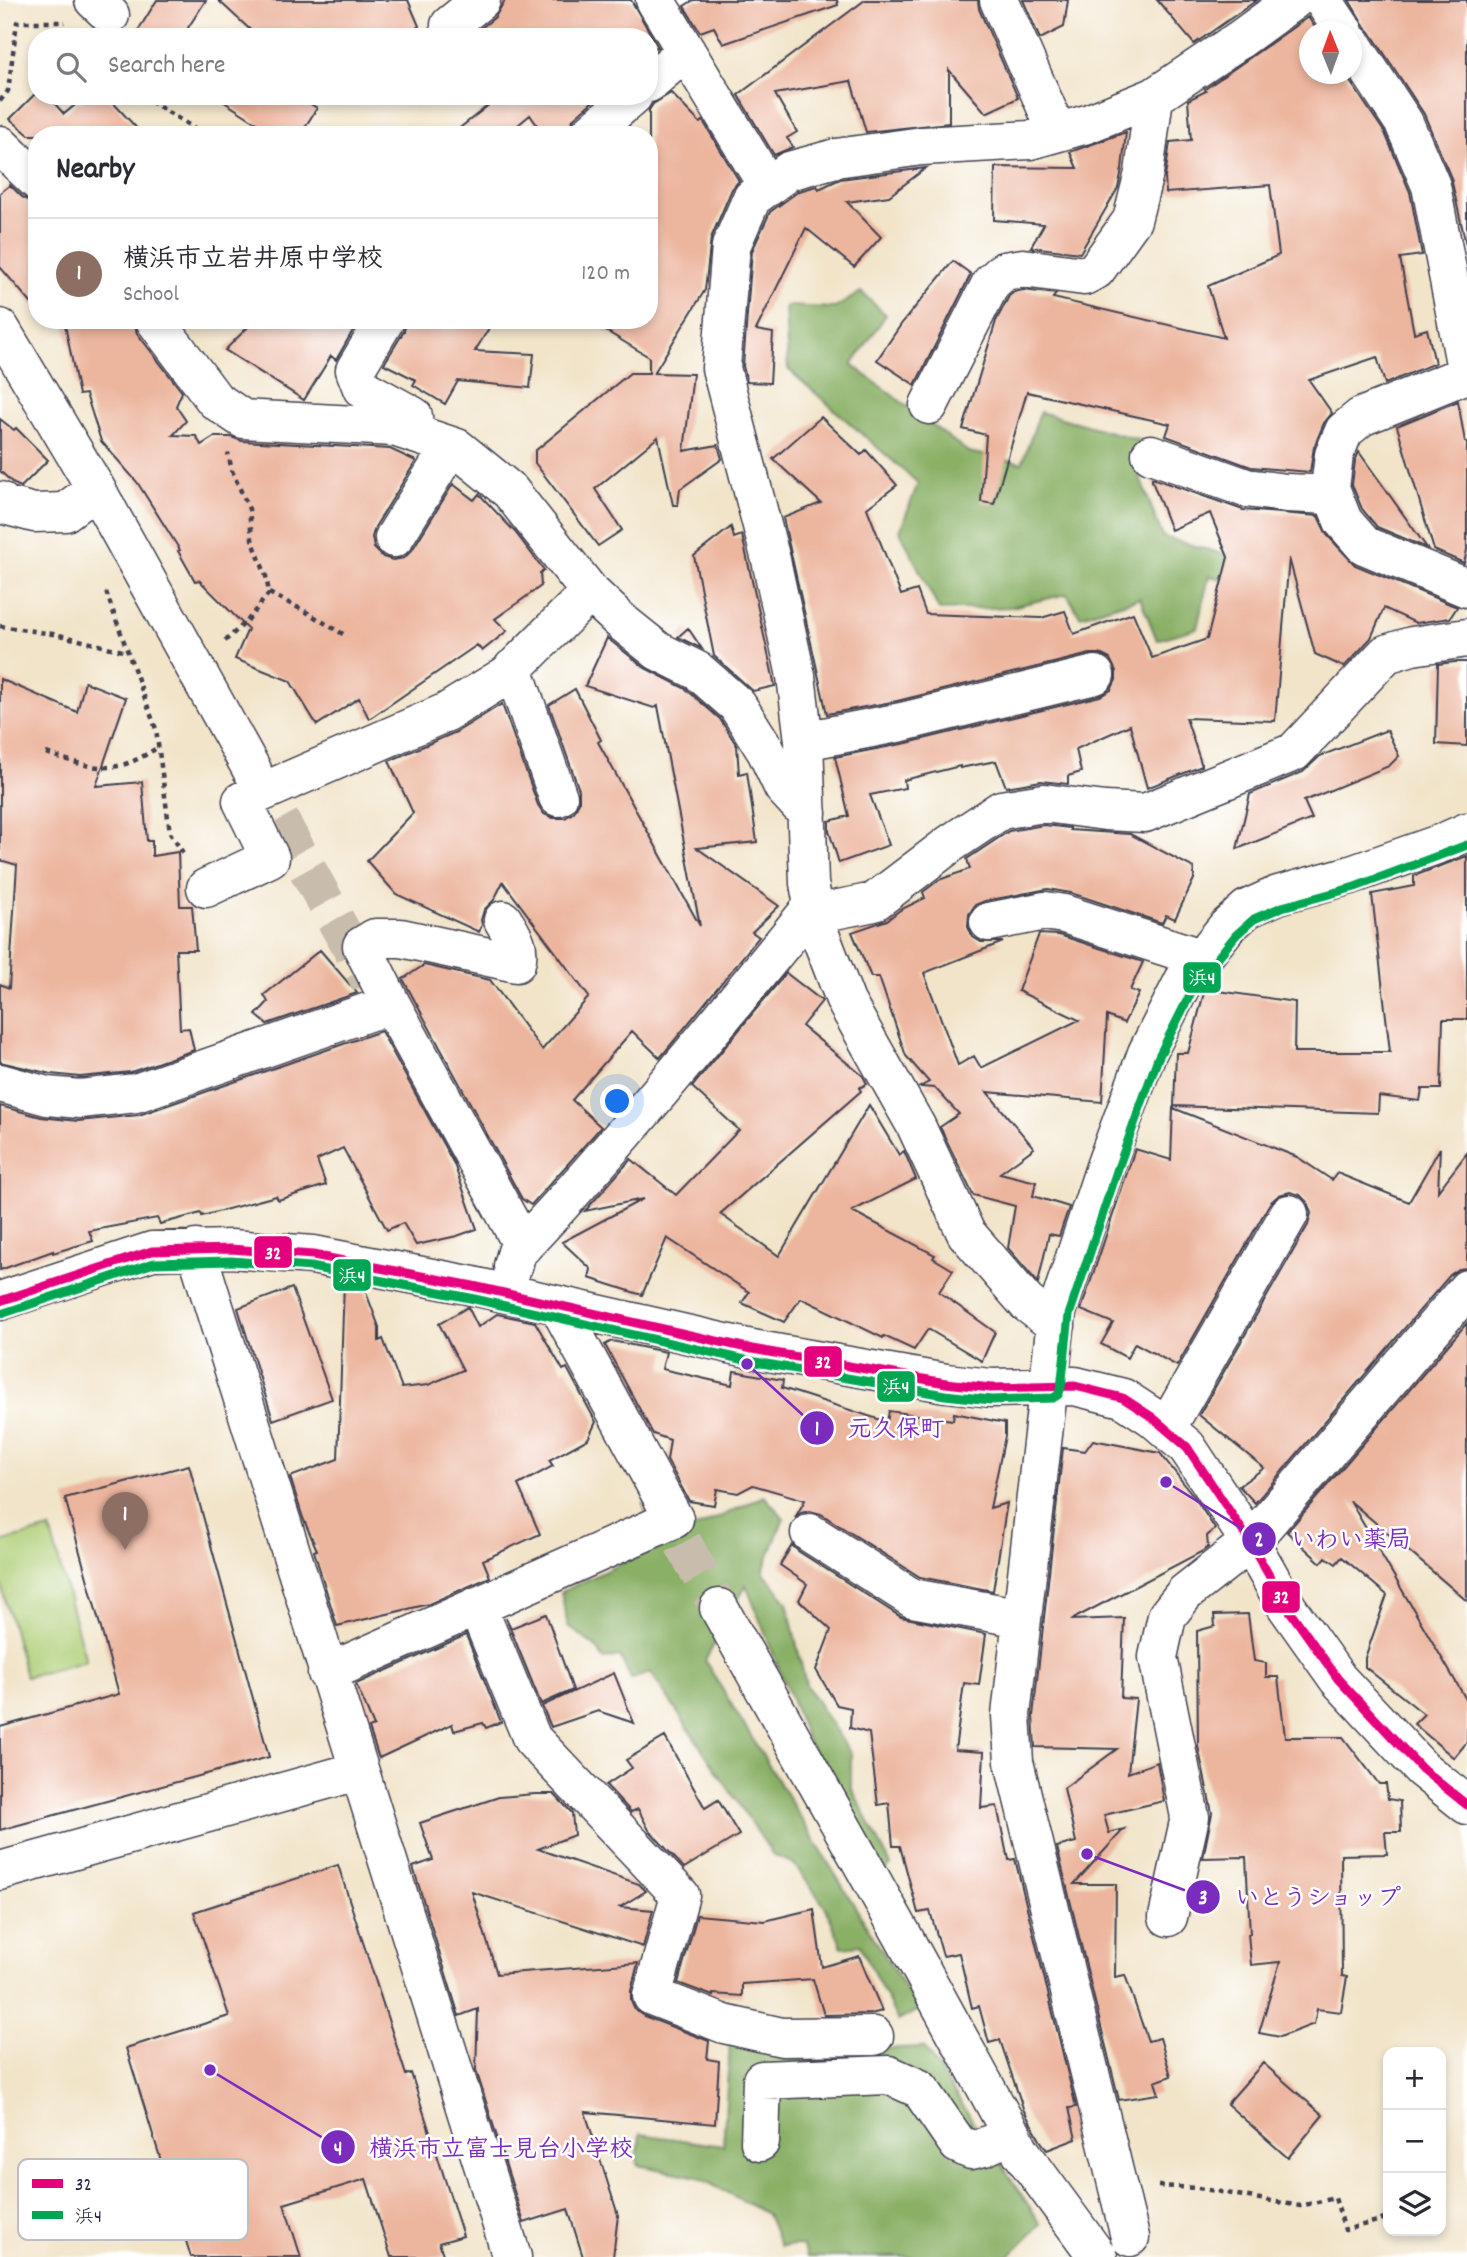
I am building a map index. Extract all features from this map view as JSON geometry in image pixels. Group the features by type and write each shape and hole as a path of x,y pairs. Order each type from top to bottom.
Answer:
{"street":[{"path":"451,28 450,24 481,0"},
{"path":"655,0 768,187"},
{"path":"999,0 1057,132"},
{"path":"1056,1325 1027,1303 966,1233 916,1126 846,1002 817,927 808,883 804,741 796,676 771,560 721,368 731,246 752,198 789,171 835,158 922,146 1031,140 1087,124 1154,97 1294,0"},
{"path":"1323,0 1336,21"},
{"path":"658,75 686,51"},
{"path":"1362,59 1404,123 1431,186 1467,374 1361,417 1344,431 1334,455 1330,488 1343,522 1364,545 1467,588"},
{"path":"929,405 991,283 1004,271 1023,268 1084,276 1096,270 1132,220 1144,173 1154,97"},
{"path":"598,126 623,105"},
{"path":"0,145 28,172"},
{"path":"0,328 96,489 252,770"},
{"path":"162,329 215,400 243,419 394,427 457,447 510,491 590,592 658,650 698,671 737,705 766,751 783,787 807,813"},
{"path":"380,329 355,370 362,388 413,416 414,433"},
{"path":"394,538 451,446"},
{"path":"1151,454 1246,488 1332,495"},
{"path":"0,501 4,505 34,513 65,512 96,489"},
{"path":"206,888 270,858 242,801 447,712 507,675 590,592"},
{"path":"506,1294 517,1252 591,1172 814,910 874,902 950,844 1002,810 1044,803 1145,813 1294,751 1386,654 1412,646 1467,638"},
{"path":"513,668 558,797"},
{"path":"804,741 902,722 1095,675"},
{"path":"1131,2240 1014,1762 1011,1715 1057,1312 1105,1164 1147,1053 1184,980 1227,927 1247,909 1278,895 1351,875 1467,832"},
{"path":"989,922 1045,911 1064,914 1201,958"},
{"path":"503,920 515,940 519,954 516,963 401,938 375,938 362,946 523,1246"},
{"path":"0,1083 47,1096 80,1099 136,1093 391,1004"},
{"path":"1166,1429 1289,1214"},
{"path":"196,1249 512,2257"},
{"path":"0,1301 152,1251 231,1249 313,1255 558,1305 752,1349 946,1383 991,1388 1075,1386 1123,1398 1152,1417 1187,1447 1250,1542 1287,1607 1338,1679 1422,1769 1467,1805"},
{"path":"1168,1917 1190,1817 1158,1657 1167,1616 1185,1593 1250,1542 1467,1289"},
{"path":"327,1672 674,1518 558,1305"},
{"path":"810,1532 912,1598 1022,1618"},
{"path":"477,1606 532,1739 680,1895 652,1996 724,2024 782,2037 874,2036"},
{"path":"719,1608 941,2027 1012,2134 1021,2152 1098,2257"},
{"path":"0,1871 358,1771"},
{"path":"760,2142 762,2080 817,2076 888,2074 920,2089 958,2144 971,2150 1012,2134"}],"path":[{"path":"0,101 8,91 16,22 79,22 102,7"},
{"path":"157,105 190,126"},
{"path":"219,648 247,621 269,593 266,576 252,539 249,509 232,471 221,404"},
{"path":"103,582 156,729 170,833 206,888"},
{"path":"269,593 342,634"},
{"path":"0,626 59,635 128,652"},
{"path":"46,753 86,766 109,768 137,762 158,747"},
{"path":"1118,2184 1198,2188 1300,2206 1335,2198 1345,2230 1383,2219"}],"green space":[{"path":"861,292 886,315 852,365 968,452 1022,463 1040,412 1143,441 1138,473 1163,537 1287,572 1279,591 1209,576 1197,628 1157,640 1140,598 1080,616 1067,594 1011,607 939,610 900,531 918,483 788,369 785,306 835,308"},
{"path":"764,1496 784,1518 763,1571 787,1602 806,1685 851,1754 851,1787 891,1865 882,1874 808,1742 746,1585 705,1661 918,2010 898,2021 860,1945 842,1947 826,1908 794,1864 773,1855 651,1673 631,1679 620,1656 603,1659 597,1648 568,1626 561,1592"},
{"path":"50,1529 86,1661 26,1677 0,1581 0,1542"},
{"path":"730,2041 789,2052 924,2047 1041,2224 1008,2257 807,2257 802,2245 780,2246 767,2214 698,2177 637,2165 640,2134 723,2146"}],"building":[{"path":"157,0 206,0 188,28 140,28"},
{"path":"218,0 408,0 419,26 416,28 248,28"},
{"path":"505,0 631,0 647,28 481,28 495,17"},
{"path":"694,0 837,0 838,5 723,44 714,27 700,32 684,6"},
{"path":"865,0 978,0 979,9 1018,98 986,113 949,70 949,123 866,132 851,81 775,94 797,132 787,138 793,147 774,155 738,95"},
{"path":"1023,0 1068,0 1064,27 1040,39"},
{"path":"1157,0 1257,0 1194,44"},
{"path":"1349,0 1467,0 1467,249 1451,178 1424,114"},
{"path":"1299,23 1299,84 1352,84 1385,133 1410,192 1422,255 1400,258 1414,333 1427,329 1435,363 1385,384 1377,357 1309,380 1332,413 1324,423 1314,447 1310,472 1251,467 1166,436 1170,424 1027,392 994,504 981,502 986,435 963,429 996,321 1009,296 1023,290 1056,294 1053,298 1224,338 1208,286 1279,255 1270,185 1166,193 1165,177 1170,142 1191,140 1188,100 1206,91 1205,89"},
{"path":"671,93 700,123 703,121 739,181 732,189 711,238 705,290 654,373 693,374 684,451 718,445 722,459 680,489 678,505 673,505 658,437 595,489 622,530 598,546 535,463 535,451 630,373 649,373 649,357 603,329 658,329 658,126 649,126 649,110 652,105 658,105 658,101"},
{"path":"28,101 28,105 56,105 64,114 75,105 115,105 135,126 28,126 28,134 10,119"},
{"path":"229,105 312,105 317,108 306,126 262,126"},
{"path":"489,105 589,105 569,126 538,126 530,115 517,126 462,126"},
{"path":"1126,132 1118,188 1080,253 1031,247 1044,224 994,220 995,167 1077,168 1070,152"},
{"path":"926,168 889,196 847,202 881,237 854,267 806,228 756,330 773,333 770,383 747,382 743,366 752,251 770,212 799,191 817,186 819,189 840,179"},
{"path":"10,185 28,200 28,300 0,267 0,193"},
{"path":"953,261 971,274 915,385 877,360 902,323"},
{"path":"66,329 136,329 182,392 176,406 186,421 173,435 196,436 201,445 214,437 231,437 242,441 390,449 416,461 375,527 372,537 374,548 383,557 393,560 404,558 412,550 453,484 474,500 479,494 515,532 544,570 540,573 541,586 495,619 507,631 482,651 477,645 369,719 359,698 317,725 290,681 235,659 248,629 199,580 195,581 178,551 180,550 137,482 101,441 86,394 79,395"},
{"path":"246,329 354,329 336,360 331,356 304,400 225,350"},
{"path":"488,329 475,351 534,354 530,388 458,381 445,404 413,385 416,380 384,364 404,331"},
{"path":"1458,401 1467,443 1467,550 1464,563 1434,550 1397,426"},
{"path":"821,417 861,455 866,450 897,485 867,508 901,595 917,590 926,614 1041,618 1065,611 1074,634 1133,613 1152,658 1207,639 1228,557 1210,513 1171,530 1152,478 1243,510 1318,516 1327,535 1355,565 1457,607 1450,618 1416,623 1384,608 1371,638 1344,667 1315,654 1289,558 1275,721 1186,718 1202,766 1147,788 1130,725 1076,749 1081,772 1068,776 1068,784 1041,781 1006,787 996,761 960,766 904,780 905,788 870,795 889,845 839,863 829,831 829,821 849,816 835,757 907,743 1100,696 1111,690 1116,680 1116,671 1110,659 1100,654 1090,654 897,701 827,714 783,518 821,503 773,459"},
{"path":"0,419 14,430 16,428 48,460 21,487 0,471"},
{"path":"1359,452 1427,548 1377,527 1362,509 1352,485"},
{"path":"731,527 734,538 742,535 775,686 753,691 714,656 694,556"},
{"path":"688,628 702,649 678,637"},
{"path":"607,638 645,668 686,689 720,719 737,746 739,774 747,772 757,842 697,848 779,906 752,932 759,937 660,1058 632,1031 572,1100 601,1127 531,1205 522,1199 403,979 424,965 490,980 542,1050 589,997 503,882 494,900 484,910 479,932 396,894 367,861 413,813 389,761 456,732 502,704 538,805 544,814 553,818 565,818 574,812 579,802 579,790 549,705 575,689 601,740 598,742 700,926 658,706 654,708 585,686"},
{"path":"1467,662 1467,746 1436,744 1438,664"},
{"path":"0,679 77,712 85,682 126,698 96,786 142,782 147,841 152,841 152,856 178,852 180,906 192,906 196,950 176,950 180,1029 189,1028 194,1050 131,1072 80,1077 51,1074 0,1062 0,984 9,988 17,865 0,860"},
{"path":"1387,730 1399,756 1389,766 1304,801 1312,819 1237,849 1250,794 1303,772 1320,756"},
{"path":"1044,825 1070,830 1130,834 1194,868 1194,879 1175,919 1166,915 1162,923 1071,893 1048,889 985,901 975,905 969,914 968,927 973,937 981,942 1003,942 924,973 958,1065 974,1056 981,1068 1079,1020 1018,991 1039,934 1059,935 1143,962 1130,990 1139,993 1124,1023 1107,1016 1102,1102 987,1092 1034,1148 1000,1173 1036,1182 1033,1196 1069,1207 1059,1236 1049,1234 1038,1283 1008,1248 1015,1206 973,1195 940,1127 959,1114 935,1088 920,1087 929,1082 906,1056 879,977 871,977 852,932 887,920 900,910 925,898 923,892 939,880 970,869 967,859 1009,831"},
{"path":"1467,856 1467,1019 1443,1019 1441,1089 1422,1089 1420,1101 1379,1096 1378,1113 1174,1106 1176,1053 1188,1053 1205,989 1295,1002 1294,1052 1390,1052 1372,894 1414,886 1414,876"},
{"path":"320,950 357,993 267,1024 256,1015 268,1002 264,995"},
{"path":"786,973 822,1001 802,1026 863,1076 867,1084 859,1088 861,1091 720,1214 779,1256 869,1105 899,1155 904,1151 916,1179 852,1211 935,1255 933,1258 953,1270 939,1292 995,1332 982,1361 928,1329 914,1350 801,1298 784,1322 742,1303 749,1292 667,1238 642,1295 589,1278 591,1269 562,1242 643,1199 585,1211 631,1159 676,1195 739,1130 692,1087"},
{"path":"381,1031 454,1164 477,1229 416,1245 403,1223 387,1230 343,1148 317,1160 326,1185 278,1200 276,1196 202,1216 201,1213 160,1224 157,1218 89,1231 93,1241 53,1251 0,1270 0,1106 41,1117 78,1121 139,1115"},
{"path":"1173,1108 1297,1157 1332,1180 1337,1173 1409,1202 1440,1148 1438,1191 1467,1153 1467,1268 1459,1269 1450,1275 1255,1503 1239,1486 1264,1468 1199,1415 1308,1225 1311,1213 1307,1202 1300,1195 1290,1192 1279,1195 1270,1203 1177,1366 1135,1343 1127,1358 1101,1344 1113,1323 1081,1310 1135,1149 1171,1160"},
{"path":"344,1283 364,1287 379,1327 379,1341 383,1339 402,1388 428,1385 463,1370 439,1324 468,1307 478,1327 497,1314 535,1322 563,1370 567,1368 596,1422 588,1439 549,1460 553,1466 518,1485 540,1534 483,1560 490,1577 429,1604 337,1626 314,1551 317,1550 290,1477 338,1459"},
{"path":"292,1288 332,1399 273,1420 238,1308"},
{"path":"1467,1323 1467,1601 1350,1501 1467,1701 1467,1742 1454,1758 1414,1724 1424,1714 1365,1667 1365,1658 1387,1595 1342,1557 1336,1564 1326,1557 1321,1563 1287,1532"},
{"path":"612,1341 666,1352 662,1369 732,1385 734,1371 783,1380 782,1388 887,1422 889,1411 953,1420 954,1413 1005,1423 1005,1436 990,1508 1007,1503 993,1591 920,1577 821,1514 810,1511 795,1518 805,1500 753,1485 738,1493 717,1489 714,1505 689,1501 667,1460 670,1440 653,1434 605,1345"},
{"path":"1093,1440 1160,1453 1215,1529 1207,1536 1208,1547 1203,1551 1071,1620 1124,1618 1121,1698 1136,1699 1128,1773 1157,1762 1164,1801 1104,1815 1109,1833 1124,1829 1074,1884 1116,1884 1115,1977 1125,1975 1148,2041 1160,2038 1171,2076 1155,2082 1159,2094 1119,2100 1057,1847 1076,1842 1064,1788 1117,1749 1035,1747 1033,1716 1063,1448 1085,1451"},
{"path":"189,1465 269,1757 0,1830 0,1727 119,1694 65,1498"},
{"path":"792,1545 901,1617 986,1634 979,1685 964,1683 955,1750 984,1752 981,1808 997,1806 1007,1855 1009,1860 1015,1859 1076,2107 1069,2108 1076,2139 1047,2150 1040,2140 1024,2111 1000,2040 989,2043 979,2006 972,2008 959,1953 943,1956 930,1911 918,1913 900,1846 893,1846 889,1803 878,1805 869,1733 850,1728 851,1708 837,1705 816,1670 831,1630 799,1600 807,1584 780,1565"},
{"path":"546,1614 573,1690 541,1704 506,1618 511,1628"},
{"path":"1248,1614 1254,1661 1266,1663 1266,1677 1278,1677 1285,1737 1343,1737 1379,1784 1386,1784 1388,1799 1400,1801 1401,1832 1385,1832 1387,1854 1341,1855 1342,1976 1347,1977 1341,2012 1317,2009 1314,2024 1280,2037 1259,2033 1280,1962 1251,1965 1246,1857 1203,1858 1212,1813 1198,1746 1197,1631 1215,1626 1214,1615"},
{"path":"466,1635 501,1722 486,1728 483,1723 454,1731 452,1724 379,1758 369,1728 374,1726 356,1684"},
{"path":"614,1673 634,1723 598,1711 551,1727 542,1706"},
{"path":"665,1737 705,1808 718,1800 739,1835 684,1868 649,1830 638,1809 631,1812 606,1785 632,1768 626,1760"},
{"path":"554,1794 572,1813 574,1835 538,1849 639,1884 646,1891 620,1907 653,1910 643,1947 472,1892 497,1974 638,1963 631,1991 635,2010 709,2041 707,2059 719,2061 715,2124 585,2112 618,2215 613,2257 583,2257 568,2209 524,2223 476,2070 478,2009 459,2016 413,1867 433,1860 420,1823 499,1797"},
{"path":"338,1865 406,2075 411,2073 463,2236 439,2243 444,2257 391,2257 366,2179 284,2204 301,2257 191,2257 186,2240 248,2240 248,2159 161,2159 126,2048 229,2016 194,1912"},
{"path":"814,1909 822,1967 859,1956 882,2011 871,2014 824,2015 813,1979 742,1984 742,1996 713,1996 678,1983 697,1915 764,1921"},
{"path":"1263,2063 1323,2115 1288,2158 1227,2104"}],"tunnel":[{"path":"252,770 370,982"},
{"path":"655,1493 719,1608"}],"transit line":[{"name":"浜4","path":"4,1313 154,1263 231,1261 311,1267 470,1298 750,1361 945,1395 991,1400 1053,1398 1061,1388 1069,1315 1118,1168 1158,1058 1194,987 1236,935 1254,919 1282,907 1355,887 1467,845"},
{"name":"32","path":"0,1301 152,1251 231,1249 313,1255 473,1286 752,1349 946,1383 991,1388 1075,1386 1123,1398 1152,1417 1187,1447 1250,1542 1287,1607 1338,1679 1422,1769 1467,1805"}],"place":[{"name":"元久保町","path":"747,1364"},
{"name":"いわい薬局","path":"1166,1482"},
{"name":"横浜市立岩井原中学校","path":"125,1550"},
{"name":"いとうショップ","path":"1087,1854"},
{"name":"横浜市立富士見台小学校","path":"210,2070"}]}
